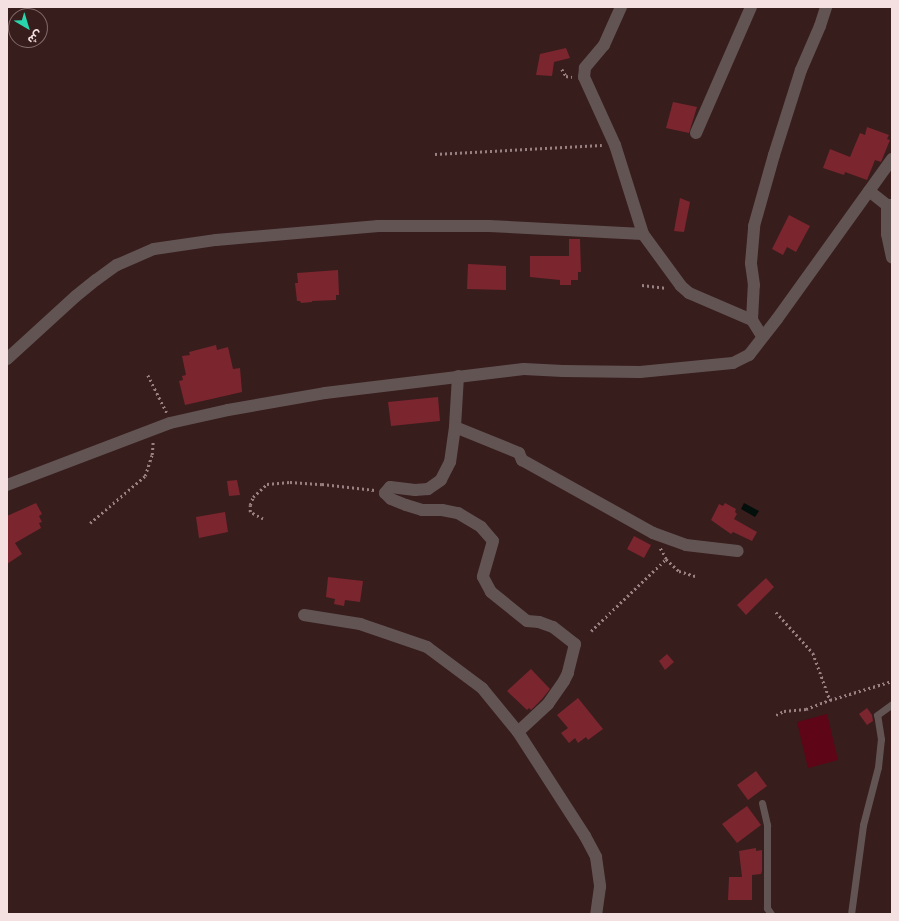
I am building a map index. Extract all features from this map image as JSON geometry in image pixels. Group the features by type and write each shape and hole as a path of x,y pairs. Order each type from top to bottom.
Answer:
{"street":[{"path":"621,7 604,45 586,68 584,77 615,145 642,234 681,286 689,293 752,320 762,336"},
{"path":"696,133 751,7"},
{"path":"752,320 754,285 751,263 754,226 774,155 801,70 820,26 826,7"},
{"path":"7,485 170,423 228,410 325,394 524,368 563,371 640,372 733,363 749,355 762,336 778,319 892,159"},
{"path":"869,191 890,205 888,234 892,257"},
{"path":"7,359 76,296 96,280 117,265 154,249 216,240 378,226 489,226 642,234"},
{"path":"458,376 455,427 450,462 442,480 428,489 416,490 390,488 385,493 391,499 422,510 442,510 458,513 481,527 493,541 483,577 491,592 527,621 539,622 553,627 575,644 568,673 564,681 548,704 518,732"},
{"path":"455,427 519,453 522,460 653,533 686,545 738,551"},
{"path":"304,615 360,624 428,647 482,688 518,732 585,836 596,858 600,887 596,914"}],"lane":[{"path":"851,914 863,825 878,767 881,739 877,715 892,704"},
{"path":"762,804 767,824 767,908 771,914"}],"path":[{"path":"435,154 615,145"},
{"path":"642,285 671,289 681,286"},
{"path":"148,375 163,402 170,423"},
{"path":"90,523 145,476 154,443 151,431"},
{"path":"263,518 250,512 250,505 253,497 267,484 274,482 352,487 385,493"},
{"path":"653,533 666,560 679,571 695,576"},
{"path":"591,631 666,560"},
{"path":"776,612 813,654 830,700"},
{"path":"776,715 784,711 806,709 892,681"}],"shaded area":[{"path":"744,503 759,511 755,517 741,509"},
{"path":"827,714 838,760 808,768 797,722"}],"building":[{"path":"566,48 570,58 554,62 552,76 536,75 540,54"},
{"path":"673,102 697,107 689,133 666,128"},
{"path":"867,127 889,135 887,139 890,140 881,162 875,160 867,180 845,172 844,175 823,168 830,149 850,157 860,133 865,135"},
{"path":"680,198 690,202 684,232 674,231"},
{"path":"789,215 810,226 796,252 787,247 783,255 772,249"},
{"path":"569,239 580,239 581,272 578,272 578,280 571,280 571,285 560,285 560,280 530,277 530,256 569,256"},
{"path":"468,264 506,266 506,290 467,289"},
{"path":"338,270 339,295 336,295 336,300 301,303 300,301 297,301 295,283 298,283 297,273"},
{"path":"216,345 217,350 228,347 233,369 240,368 242,392 185,405 179,381 183,380 182,376 186,375 182,356 190,355 189,352"},
{"path":"438,397 440,421 391,426 388,402"},
{"path":"237,480 240,495 229,496 227,481"},
{"path":"36,503 42,514 39,516 42,522 39,523 41,528 15,543 22,554 7,564 7,516"},
{"path":"725,503 736,509 735,512 737,514 734,519 757,532 752,541 733,532 731,534 711,520 719,504 723,506"},
{"path":"225,512 228,532 199,538 196,517"},
{"path":"634,536 651,545 644,558 627,549"},
{"path":"328,577 363,581 360,602 345,600 344,606 334,604 335,599 326,597"},
{"path":"766,578 774,587 746,615 737,605"},
{"path":"667,654 674,662 665,670 659,661"},
{"path":"531,669 550,689 531,710 529,708 527,710 507,691"},
{"path":"578,698 603,729 588,740 586,737 578,743 575,738 569,743 561,733 568,728 557,715"},
{"path":"867,708 872,715 873,721 867,725 859,714"},
{"path":"756,771 767,786 748,800 737,785"},
{"path":"747,806 761,825 737,843 722,824"},
{"path":"756,848 756,851 762,850 762,871 761,874 752,875 752,900 728,900 729,877 742,877 739,851"}]}
